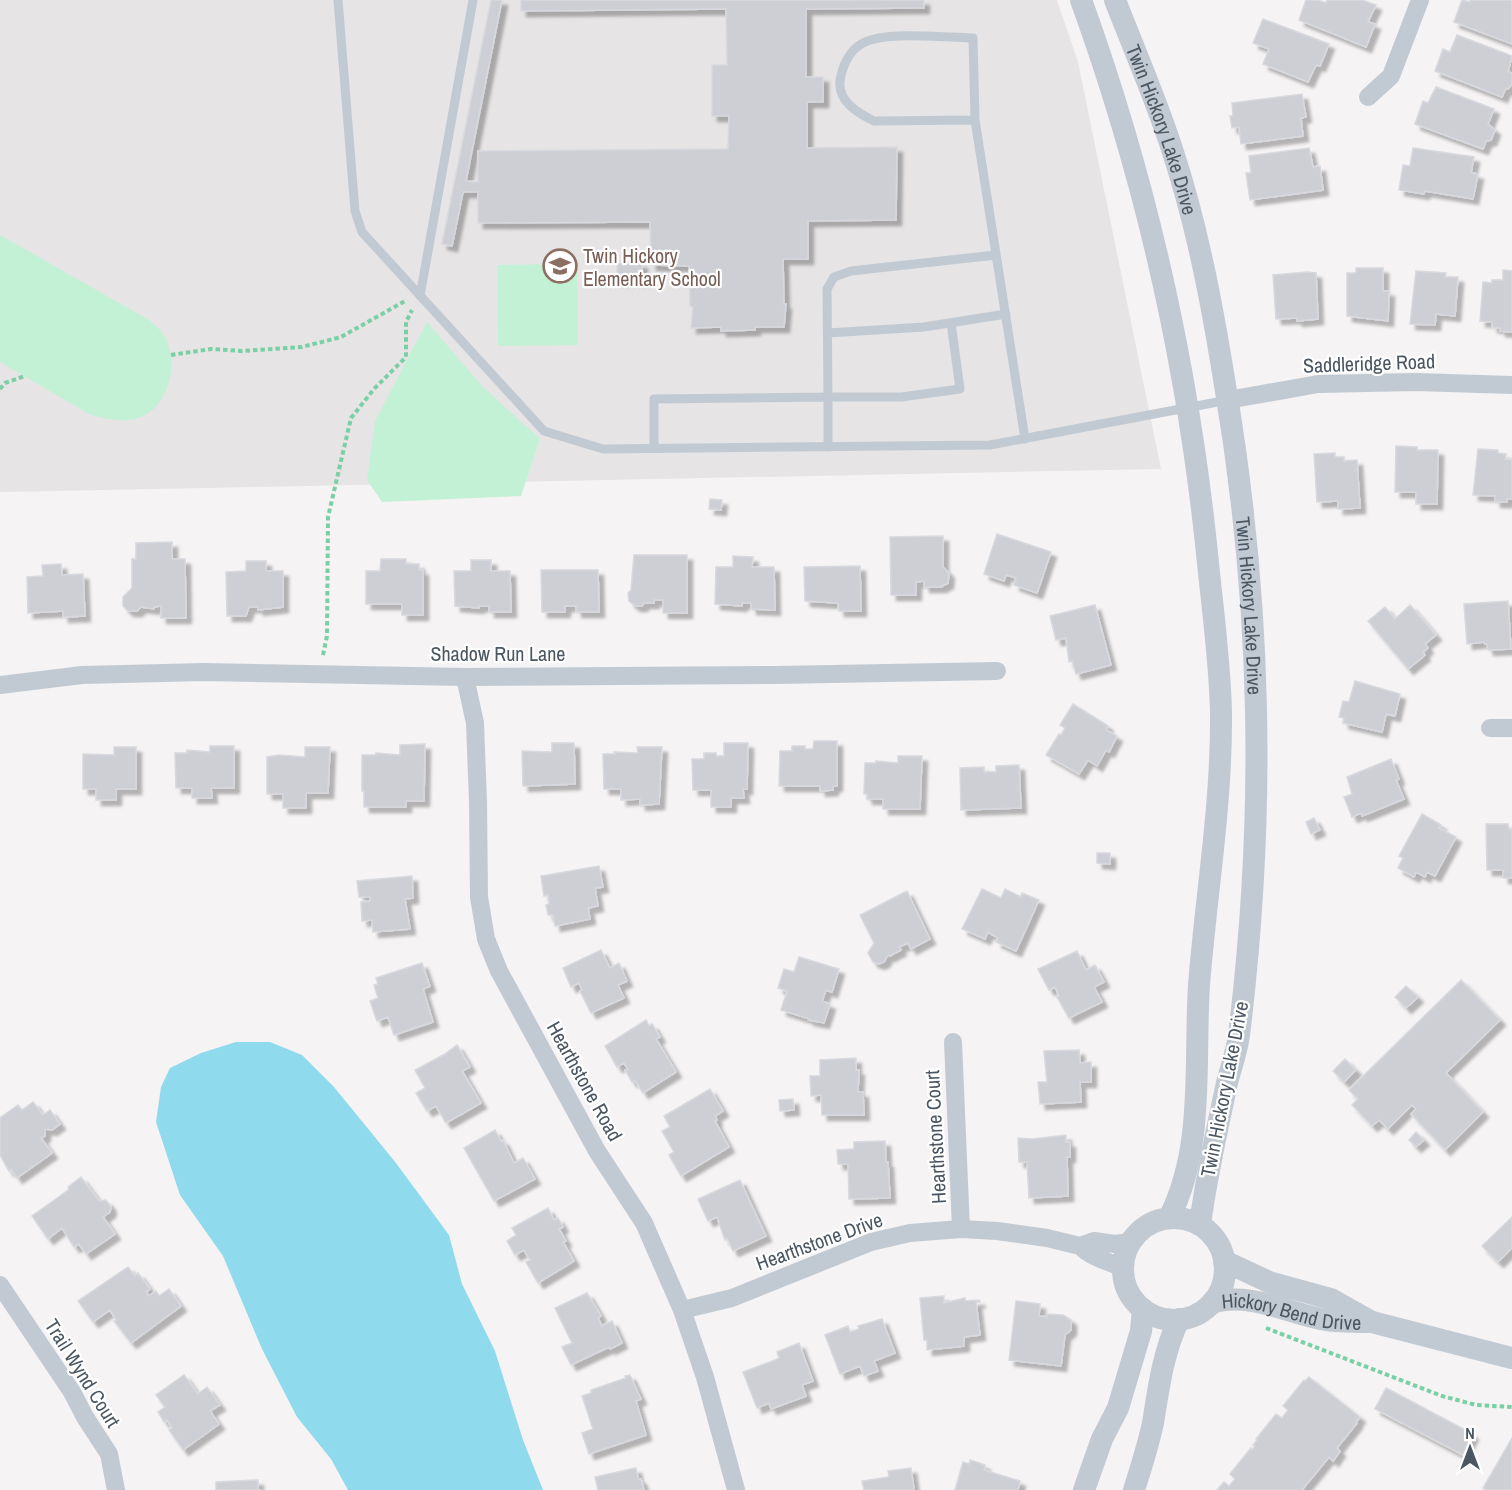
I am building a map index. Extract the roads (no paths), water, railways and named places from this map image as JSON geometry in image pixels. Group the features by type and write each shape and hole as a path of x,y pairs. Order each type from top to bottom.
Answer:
{"street":[{"name":"Twin Hickory Lake Drive","path":"1081,0 1099,49 1146,205 1167,295 1189,408 1220,674 1218,789 1198,1002 1192,1131 1186,1176 1169,1218"},
{"name":"Twin Hickory Lake Drive","path":"1115,0 1172,148 1194,226 1212,306 1228,400 1245,520 1253,612 1257,694 1257,811 1252,901 1238,1040 1206,1178 1200,1225"},
{"path":"1368,97 1391,76 1420,0"},
{"name":"Saddleridge Road","path":"1228,400 1318,384 1416,382 1512,385"},
{"name":"Shadow Run Lane","path":"0,685 82,675 204,672 465,676 776,675 997,671"},
{"name":"Hearthstone Road","path":"465,676 475,723 479,897 486,939 499,971 597,1151 644,1223 682,1310 705,1377 736,1490"},
{"path":"1490,728 1512,728"},
{"name":"Hearthstone Court","path":"953,1042 962,1229"},
{"path":"1169,1218 1185,1219 1200,1225 1221,1248 1224,1261 1224,1279 1212,1303 1202,1311 1179,1319 1164,1319 1143,1309 1132,1297 1126,1285 1123,1269 1124,1257 1130,1242 1140,1230 1154,1222 1169,1218"},
{"name":"Hearthstone Drive","path":"682,1310 732,1298 871,1242 910,1233 962,1229 1047,1238 1080,1246 1089,1255 1123,1269"},
{"name":"Hearthstone Drive","path":"1080,1246 1094,1241 1115,1244 1130,1242"},
{"name":"Hickory Bend Drive","path":"1224,1261 1269,1282 1332,1299 1372,1322"},
{"name":"Trail Wynd Court","path":"0,1285 72,1392 109,1455 116,1490"},
{"name":"Hickory Bend Drive","path":"1212,1303 1232,1299 1267,1305 1325,1320 1372,1322 1512,1358"},
{"path":"1084,1490 1102,1439 1118,1408 1141,1331 1143,1309"},
{"path":"1134,1490 1152,1425 1161,1369 1179,1319"}],"lane":[{"path":"338,0 355,211 362,232 544,431 603,449 990,446 1228,400"},
{"path":"420,296 473,0"},
{"path":"975,120 874,121 859,113 844,100 840,84 844,62 861,43 880,37 973,38 975,120 1025,439"},
{"path":"828,447 827,289 834,277 851,271 996,255"},
{"path":"828,333 924,327 1006,314"},
{"path":"654,448 654,399 901,397 960,389 951,323"}],"water":[{"path":"236,1042 270,1042 302,1055 334,1087 396,1163 449,1235 462,1284 495,1351 523,1440 543,1490 348,1490 331,1459 297,1417 262,1349 223,1256 180,1195 156,1122 161,1087 170,1068 201,1053"}],"place":[{"name":"Twin Hickory Elementary School","path":"560,266"}]}
